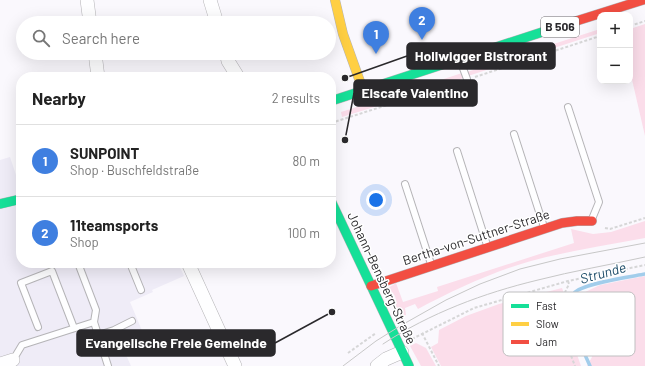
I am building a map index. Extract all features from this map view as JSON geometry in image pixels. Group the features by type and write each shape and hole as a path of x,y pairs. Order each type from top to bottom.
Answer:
{"street":[{"path":"87,0 89,16"},
{"path":"210,0 215,16"},
{"path":"335,0 339,18 363,90"},
{"name":"B 506","path":"613,12 643,0"},
{"name":"B 506","path":"336,99 460,59 597,17"},
{"path":"96,60 97,72"},
{"path":"228,60 235,72"},
{"path":"0,204 16,200"},
{"name":"Johann-Bensberg-Straße","path":"336,212 409,366"},
{"name":"Bertha-von-Suttner-Straße","path":"371,286 562,223 592,221"},
{"path":"190,268 235,366"},
{"path":"377,366 386,359 402,352"},
{"path":"0,364 13,360"}],"lane":[{"path":"460,59 467,79"},
{"path":"568,107 599,202 592,221"},
{"path":"514,134 545,229"},
{"path":"457,151 488,247"},
{"path":"405,184 432,266"},
{"path":"80,268 96,310 94,322 108,366"},
{"path":"132,268 141,290"},
{"path":"38,327 21,283 52,271 74,328"},
{"path":"98,335 114,330 132,321"},
{"path":"13,360 22,345 94,322"}],"path":[{"path":"633,25 645,22"},
{"path":"592,221 610,229 645,218"},
{"path":"530,292 568,281 645,265"},
{"path":"565,292 569,284 568,281"},
{"path":"439,366 422,333 474,308 503,300"},
{"path":"348,353 378,331"},
{"path":"572,356 576,366"}],"shaded area":[{"path":"645,24 645,136 633,84 633,28"},
{"path":"597,30 597,34 468,76 467,72"},
{"path":"462,73 464,78 394,100 392,96"},
{"path":"385,98 387,103 342,117 341,112"},
{"path":"10,157 16,175 16,268 180,268 184,276 152,290 153,292 130,302 143,333 121,344 131,366 0,366 0,160"},
{"path":"645,221 645,238 559,254 516,265 473,282 418,309 415,304 405,308 406,315 401,317 397,313 393,315 392,311 395,310 396,302 394,294 391,291 385,290 396,283 403,302 438,291 437,287 574,243 571,229 593,234 611,232"},
{"path":"645,276 645,366 587,366 592,356 635,356 635,292 585,292 600,285"},
{"path":"562,288 563,292 546,292"},
{"path":"503,303 503,356 578,356 581,366 441,366 431,347 438,343 439,330 466,316"},
{"path":"416,343 426,348 436,366 421,366 410,346"}],"waterway":[{"name":"Strunde","path":"575,292 588,286 645,274"},
{"name":"Strunde","path":"586,356 590,366"}],"tram line":[{"path":"343,366 376,341 400,326 446,300 480,284 520,269 560,259 645,243"},
{"path":"383,344 438,314 458,305 498,291 551,277 645,257"}],"traffic: fast":[{"path":"336,99 570,23"},
{"path":"0,204 16,200"},
{"path":"336,212 409,366"}],"traffic: slow":[{"path":"335,0 343,34 363,90"}],"traffic: jam":[{"path":"570,23 643,0"},
{"path":"371,286 562,223 592,221"}],"place":[{"name":"11teamsports","path":"422,40"},
{"name":"SUNPOINT","path":"376,54"},
{"name":"Hollwigger Bistrorant","path":"345,78"},
{"name":"Eiscafe Valentino","path":"345,140"},
{"name":"Evangelische Freie Gemeinde","path":"332,312"}]}
